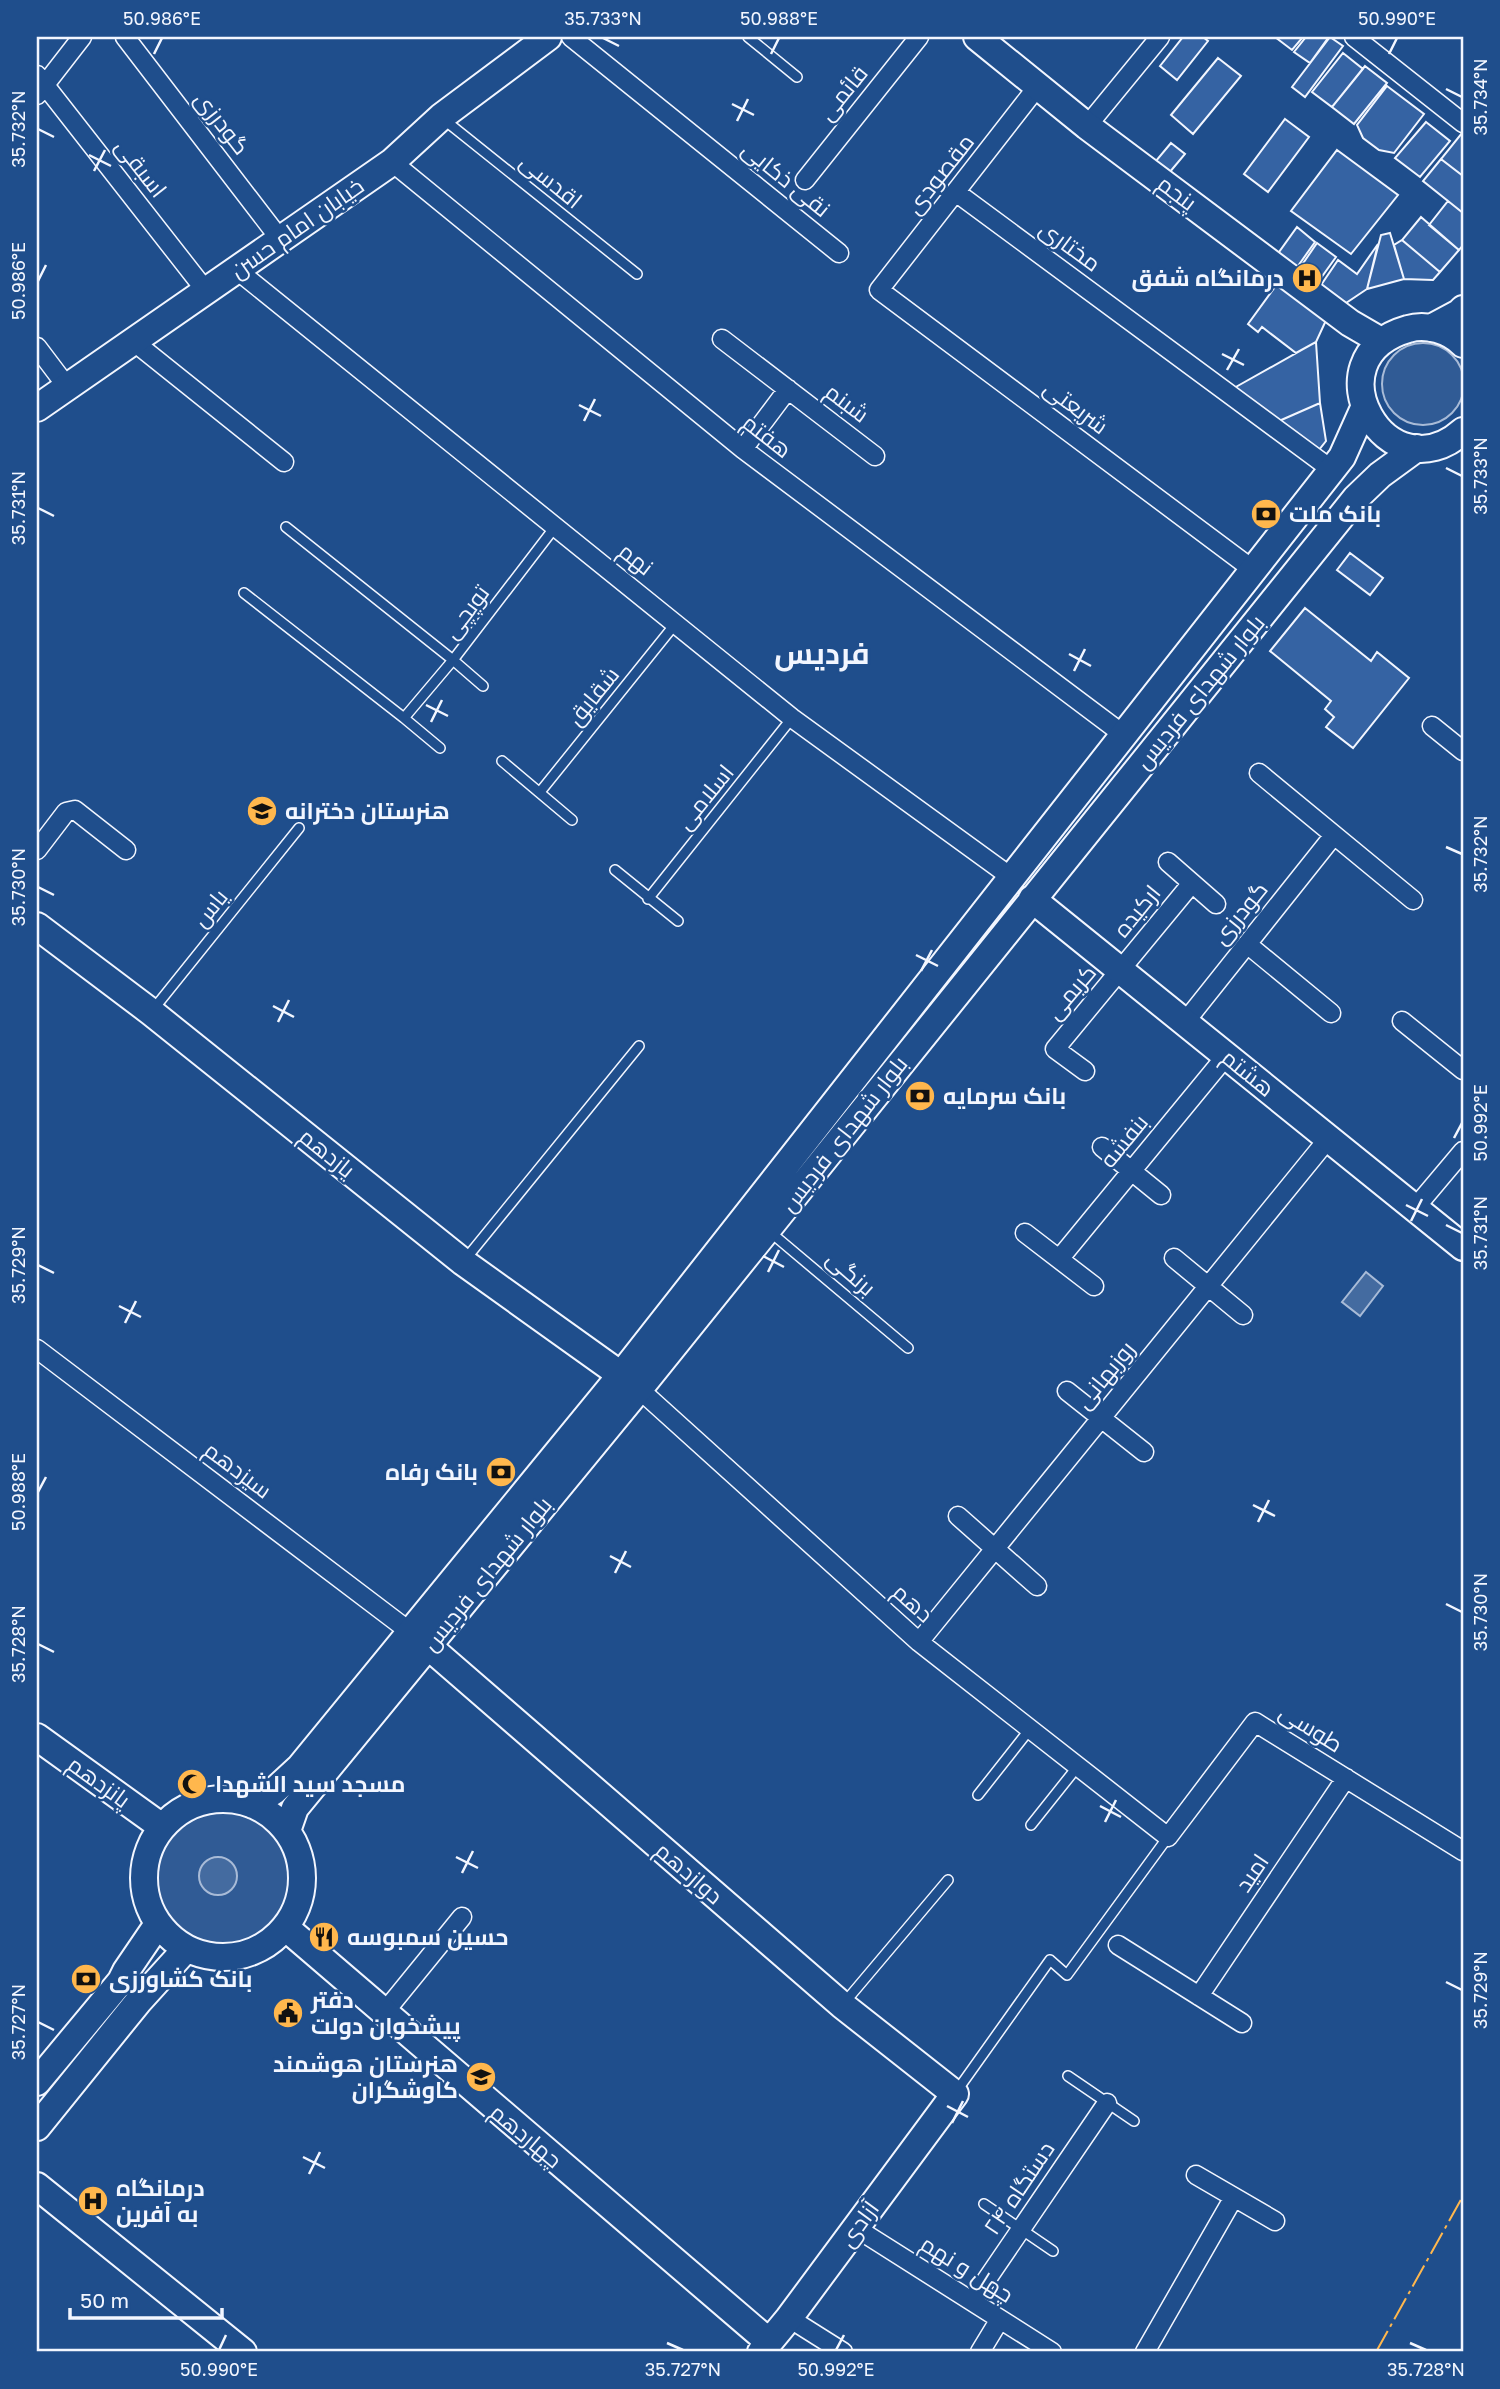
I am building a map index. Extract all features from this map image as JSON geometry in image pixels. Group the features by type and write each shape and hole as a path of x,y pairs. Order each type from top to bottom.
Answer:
{"street":[{"path":"39,85 82,37"},
{"name":"گودرزی","path":"125,37 280,239"},
{"name":"خیابان امام حسن","path":"37,408 392,162 441,117 548,37"},
{"name":"نقی ذکایی","path":"572,37 839,253"},
{"name":"قائمی","path":"806,180 919,37"},
{"name":"پنجم","path":"978,37 1087,126 1350,323 1381,341"},
{"path":"1087,126 1160,37"},
{"path":"1354,37 1463,123"},
{"name":"اسبقی","path":"39,85 206,291"},
{"name":"مقصودی","path":"879,290 1038,86"},
{"name":"هفتم","path":"392,162 743,449 1124,735"},
{"name":"مختاری","path":"957,192 1324,464"},
{"name":"نهم","path":"237,270 792,718 1011,877"},
{"name":"شریعتی","path":"879,290 1244,563"},
{"path":"1431,328 1463,309"},
{"path":"1463,345 1447,332 1431,328 1413,327 1396,332 1381,341 1369,355 1362,372 1360,390 1364,408 1373,424 1385,436 1400,444 1417,448 1433,447 1448,442 1463,431"},
{"name":"شبنم","path":"722,339 876,456"},
{"path":"133,341 284,462"},
{"path":"37,347 68,388"},
{"name":"شبنم","path":"743,449 788,389"},
{"name":"بلوار شهدای فردیس","path":"287,1832 295,1808 419,1639 630,1382 1011,877 1342,457 1364,408"},
{"name":"بلوار شهدای فردیس","path":"630,1382 768,1230 1356,498 1380,475 1417,448"},
{"path":"1432,726 1463,751"},
{"path":"1259,773 1413,900"},
{"path":"37,850 66,812 75,810 126,850"},
{"name":"گودرزی","path":"1185,1022 1334,835"},
{"path":"1168,862 1216,904"},
{"name":"ارکیده","path":"1121,970 1192,883"},
{"name":"هشتم","path":"1032,899 1463,1247"},
{"name":"یازدهم","path":"37,926 151,1012 463,1262 630,1382"},
{"path":"1247,944 1331,1013"},
{"name":"کریمی","path":"1085,1071 1055,1049 1121,970"},
{"path":"1402,1021 1463,1070"},
{"name":"بنفشه","path":"1060,1258 1226,1056"},
{"name":"روزبهانی","path":"919,1642 1328,1139"},
{"path":"1102,1147 1161,1195"},
{"path":"1415,1208 1463,1151"},
{"path":"1025,1233 1094,1286"},
{"path":"1174,1258 1243,1315"},
{"name":"سیزدهم","path":"37,1349 419,1639"},
{"name":"دهم","path":"630,1382 919,1642 1168,1837"},
{"path":"1067,1391 1144,1452"},
{"path":"958,1516 1037,1586"},
{"name":"بلوار شهدای فردیس","path":"253,1805 274,1791 300,1767 419,1639"},
{"name":"دوازدهم","path":"419,1639 842,2005 955,2094"},
{"name":"طوسی","path":"1168,1837 1255,1721 1463,1851"},
{"name":"پانزدهم","path":"37,1737 162,1827"},
{"name":"امید","path":"1199,1996 1346,1778"},
{"path":"212,1800 233,1800 253,1805 272,1817 287,1832 297,1849 302,1880 296,1910 285,1927 270,1942 250,1953 229,1957 207,1956 186,1949 170,1938 158,1924 146,1901 143,1876 147,1852 162,1827 174,1815 192,1805 212,1800"},
{"path":"383,2014 463,1917"},
{"path":"37,2082 121,1981 158,1924"},
{"name":"چهاردهم","path":"285,1927 765,2347"},
{"path":"1118,1945 1242,2023"},
{"path":"37,2127 138,2003 186,1949"},
{"name":"آزادی","path":"765,2347 955,2094"},
{"name":"۲۴ دستگاه","path":"972,2301 1107,2103"},
{"path":"1196,2175 1275,2221"},
{"path":"37,2186 243,2352"},
{"path":"1145,2352 1234,2197"},
{"name":"چهل و نهم","path":"856,2228 1052,2352"},
{"path":"789,2318 843,2352"},
{"path":"980,2352 1000,2319"}],"lane":[{"path":"748,37 797,77"},
{"name":"اقدسی","path":"441,117 637,274"},
{"path":"286,527 483,686"},
{"name":"توپچی","path":"404,718 453,660 555,527"},
{"path":"244,593 440,748"},
{"name":"شقایق","path":"540,793 676,623"},
{"name":"اسلامی","path":"648,899 792,718"},
{"path":"502,761 572,820"},
{"name":"یاس","path":"151,1012 299,828"},
{"path":"615,870 678,921"},
{"path":"463,1262 639,1046"},
{"name":"برنگی","path":"768,1230 908,1348"},
{"path":"978,1795 1030,1728"},
{"path":"1031,1825 1078,1766"},
{"path":"955,2094 1050,1960 1067,1975 1168,1837"},
{"path":"842,2005 948,1880"},
{"path":"1069,2076 1134,2121"},
{"path":"984,2204 1053,2251"}],"shaded area":[{"path":"1423,343 1439,346 1452,355 1461,368 1464,384 1461,400 1452,413 1439,422 1423,425 1407,422 1394,413 1385,400 1382,384 1385,368 1394,355 1407,346"},
{"path":"1366,1272 1383,1286 1360,1316 1342,1302"},
{"path":"224,1805 251,1810 273,1826 289,1848 294,1875 289,1902 273,1924 251,1940 224,1945 197,1940 175,1924 159,1902 154,1875 159,1848 175,1826 197,1810"},
{"path":"218,1857 232,1862 237,1876 232,1890 218,1895 204,1890 199,1876 204,1862"}],"building":[{"path":"1183,37 1203,37 1208,41 1177,80 1160,66"},
{"path":"1275,37 1303,37 1292,50"},
{"path":"1306,37 1328,38 1310,63 1294,52"},
{"path":"1330,37 1343,46 1305,97 1292,87"},
{"path":"1343,53 1363,69 1332,107 1312,92"},
{"path":"1218,58 1241,76 1193,134 1171,115"},
{"path":"1365,66 1387,83 1354,124 1332,107"},
{"path":"1387,86 1424,114 1394,153 1379,150 1363,138 1357,125"},
{"path":"1285,119 1309,137 1268,192 1244,174"},
{"path":"1426,122 1450,141 1420,177 1395,158"},
{"path":"1463,134 1463,176 1441,159"},
{"path":"1171,143 1185,154 1169,173 1155,162"},
{"path":"1337,150 1398,195 1351,254 1291,211"},
{"path":"1441,159 1463,176 1463,213 1423,181"},
{"path":"1448,201 1463,213 1463,245 1459,250 1429,225"},
{"path":"1421,217 1459,250 1440,272 1402,240"},
{"path":"1297,227 1315,242 1293,273 1274,259"},
{"path":"1390,233 1404,279 1367,289 1381,235"},
{"path":"1402,240 1440,272 1433,280 1404,279 1394,245"},
{"path":"1317,243 1336,257 1313,289 1295,275"},
{"path":"1378,244 1367,289 1340,307 1317,291 1338,260 1357,274"},
{"path":"1280,280 1328,316 1316,342 1296,353 1262,327 1258,332 1248,324"},
{"path":"1316,342 1320,403 1279,421 1234,388"},
{"path":"1320,403 1326,441 1318,451 1279,421"},
{"path":"1350,553 1383,578 1370,595 1337,570"},
{"path":"1305,608 1371,661 1377,652 1409,678 1353,748 1326,727 1334,717 1325,709 1331,701 1270,651"}],"power":[{"path":"1376,2352 1463,2196"}],"place":[{"name":"درمانگاه شفق","path":"1307,278"},
{"name":"بانک ملت","path":"1266,514"},
{"name":"هنرستان دخترانه","path":"262,811"},
{"name":"بانک سرمایه","path":"920,1096"},
{"name":"بانک رفاه","path":"501,1472"},
{"name":"مسجد سید الشهدا","path":"192,1784"},
{"name":"حسین سمبوسه","path":"324,1937"},
{"name":"بانک کشاورزی","path":"86,1979"},
{"name":"دفتر پیشخوان دولت","path":"288,2013"},
{"name":"هنرستان هوشمند کاوشگران","path":"481,2077"},
{"name":"درمانگاه به آفرین","path":"93,2201"}],"district":[{"name":"فردیس","path":"822,654"}]}
